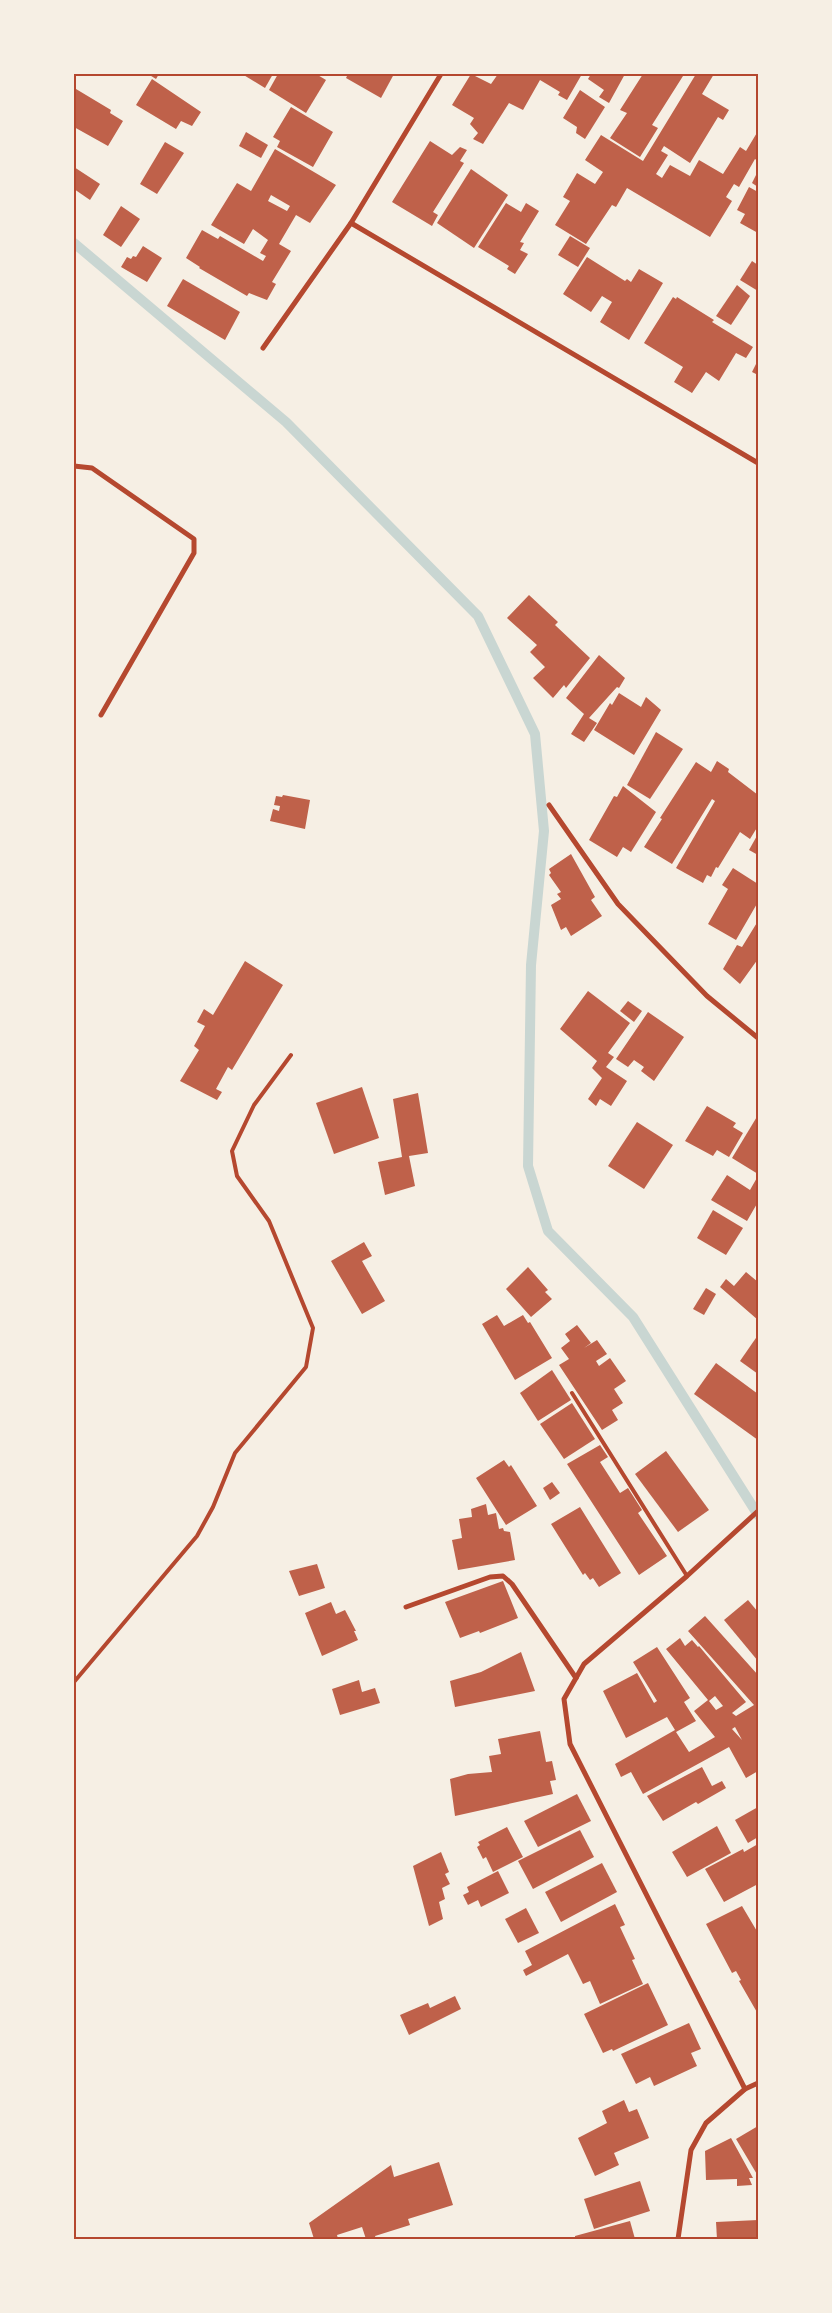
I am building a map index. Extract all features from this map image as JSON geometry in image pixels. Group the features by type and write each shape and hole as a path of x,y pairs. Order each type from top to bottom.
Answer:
{"street":[{"path":"263,348 351,224 441,74"},
{"path":"351,224 758,463"},
{"path":"74,466 92,468 194,540 194,553 100,715"},
{"path":"549,805 618,904 707,996 758,1038"},
{"path":"745,2089 570,1744 564,1699 584,1664 687,1576 758,1511"},
{"path":"406,1607 490,1577 503,1576 512,1584 576,1678"},
{"path":"678,2239 691,2150 706,2123 745,2089 758,2083"}],"lane":[{"path":"74,1682 197,1536 213,1507 235,1453 306,1367 313,1328 269,1221 237,1176 232,1151 254,1105 291,1055"},
{"path":"572,1393 687,1576"}],"building":[{"path":"148,74 159,74 156,79"},
{"path":"242,74 273,74 265,88"},
{"path":"278,74 316,74 326,80 306,113 269,90"},
{"path":"348,74 394,74 381,98 346,78"},
{"path":"471,74 491,84 498,74 582,74 567,100 558,95 560,92 540,80 523,110 509,103 483,144 473,139 478,133 470,124 474,118 452,105"},
{"path":"591,74 625,74 609,103 599,97 604,90 588,79"},
{"path":"643,74 678,74 683,76 652,125 658,128 640,157 610,138 627,113 620,110"},
{"path":"696,74 714,74 702,94 729,110 723,120 718,117 690,163 664,146 661,151 668,155 656,174 662,178 670,165 690,176 699,160 723,174 740,147 746,151 758,131 758,161 755,159 739,187 734,184 726,197 732,201 710,237 627,188 616,207 612,205 586,244 555,225 570,201 563,197 577,173 595,184 603,172 585,160 601,135 643,161"},
{"path":"152,79 201,112 192,126 181,121 176,129 136,105"},
{"path":"76,89 111,110 110,113 123,121 108,146 74,127 74,93"},
{"path":"580,90 605,107 585,139 576,133 577,127 563,118"},
{"path":"291,107 333,132 313,167 277,147 280,141 273,137"},
{"path":"246,132 268,145 261,158 239,146"},
{"path":"430,141 452,155 460,147 467,150 460,161 464,163 433,212 438,215 432,226 392,202"},
{"path":"165,142 184,153 157,194 140,184"},
{"path":"275,149 336,185 310,223 296,215 279,244 291,251 272,282 276,284 267,300 249,293 247,296 199,268 186,258 202,230 218,239 220,236 263,261 266,256 260,253 268,240 253,229 244,244 211,225 237,183 251,191","holes":["271,195 290,206 287,211 268,201"]},
{"path":"74,167 100,184 90,200 74,189"},
{"path":"471,169 508,195 474,248 437,223"},
{"path":"758,171 758,187 752,183"},
{"path":"749,187 758,192 758,233 740,223 745,214 737,210"},
{"path":"506,203 521,212 526,203 539,211 520,242 524,243 520,250 528,254 515,274 507,269 509,266 478,247"},
{"path":"121,206 140,219 121,247 103,235"},
{"path":"570,236 590,248 578,267 558,255"},
{"path":"143,246 162,258 147,282 121,267 127,257 131,259 133,256 136,257"},
{"path":"587,257 625,281 627,279 631,282 639,269 663,283 629,340 600,322 612,302 602,296 591,312 563,294"},
{"path":"752,261 758,265 758,291 740,280"},
{"path":"183,279 240,312 225,340 167,306"},
{"path":"737,285 750,296 731,325 716,316"},
{"path":"673,297 676,299 677,297 714,320 712,322 753,347 746,358 736,353 719,381 706,372 692,393 674,382 683,367 644,343"},
{"path":"758,360 758,375 752,372"},
{"path":"529,595 558,622 555,625 590,658 566,688 564,685 553,698 533,678 545,667 530,652 537,645 507,618"},
{"path":"599,655 625,678 619,688 617,687 589,718 597,723 584,742 571,734 584,714 566,698"},
{"path":"619,693 641,707 646,697 661,710 634,755 594,730 610,703 612,705"},
{"path":"656,732 683,749 650,799 627,785"},
{"path":"717,761 729,769 728,772 758,795 758,826 750,839 740,832 718,868 716,867 711,877 707,875 703,883 676,868 715,801 712,799 672,864 644,847 696,762 711,772"},
{"path":"623,786 656,812 631,852 623,847 617,857 589,840 614,796 617,797"},
{"path":"283,795 310,800 305,829 270,821 273,809 279,811 280,806 274,805 276,796 282,797"},
{"path":"758,834 758,855 749,850"},
{"path":"571,854 595,897 591,900 602,916 571,936 566,927 561,930 551,905 561,899 557,894 561,892 549,875 551,873 549,869"},
{"path":"733,868 758,884 758,902 736,940 708,924 728,889 722,885"},
{"path":"758,921 758,959 740,984 723,969 737,945 742,947"},
{"path":"245,961 283,985 232,1070 228,1067 216,1089 222,1092 217,1100 180,1081 199,1050 194,1046 205,1026 197,1022 204,1009 213,1015"},
{"path":"588,991 630,1023 608,1053 614,1057 606,1067 627,1081 611,1106 600,1099 596,1106 588,1099 602,1078 592,1068 597,1061 560,1029"},
{"path":"628,1001 642,1011 634,1022 620,1011"},
{"path":"648,1012 684,1037 654,1081 641,1071 644,1067 634,1060 628,1067 616,1059"},
{"path":"362,1087 379,1138 334,1154 316,1103"},
{"path":"418,1093 428,1153 409,1156 415,1186 385,1195 378,1162 402,1157 393,1099"},
{"path":"707,1106 736,1123 733,1127 743,1133 729,1157 717,1150 713,1156 685,1141"},
{"path":"758,1115 758,1174 732,1158"},
{"path":"637,1122 673,1145 644,1189 608,1166"},
{"path":"727,1175 750,1190 758,1176 758,1202 747,1221 711,1200"},
{"path":"713,1210 743,1228 726,1255 697,1238"},
{"path":"364,1242 372,1256 362,1261 385,1301 362,1314 331,1261"},
{"path":"528,1267 548,1290 545,1292 552,1299 531,1317 506,1289"},
{"path":"746,1272 758,1282 758,1320 720,1287 726,1279 734,1286"},
{"path":"706,1288 716,1294 704,1315 693,1309"},
{"path":"497,1315 504,1326 523,1315 528,1323 530,1322 552,1358 515,1380 482,1324"},
{"path":"577,1325 591,1343 584,1348 597,1340 607,1354 596,1361 599,1366 610,1358 626,1381 614,1389 623,1403 612,1410 618,1420 602,1430 559,1365 569,1359 561,1348 570,1341 565,1334"},
{"path":"758,1335 758,1374 740,1361"},
{"path":"716,1363 758,1394 758,1440 694,1394"},
{"path":"552,1370 571,1400 538,1421 520,1393"},
{"path":"572,1403 595,1439 564,1459 540,1424"},
{"path":"600,1445 608,1457 600,1462 620,1493 628,1488 642,1510 638,1513 667,1556 639,1575 567,1464"},
{"path":"666,1451 709,1510 678,1532 635,1474"},
{"path":"504,1460 509,1467 511,1465 537,1506 506,1525 476,1478"},
{"path":"552,1482 560,1493 550,1500 543,1488"},
{"path":"486,1504 488,1515 496,1513 499,1529 503,1528 504,1531 510,1532 515,1560 458,1570 452,1540 462,1538 459,1519 472,1517 471,1509"},
{"path":"580,1507 621,1573 599,1587 593,1578 590,1580 585,1573 583,1575 551,1524"},
{"path":"317,1564 325,1588 299,1596 289,1571"},
{"path":"503,1581 518,1618 480,1633 479,1631 460,1638 445,1602"},
{"path":"748,1600 758,1612 758,1661 724,1620"},
{"path":"331,1602 336,1614 345,1610 356,1631 354,1631 358,1640 322,1656 305,1613"},
{"path":"705,1616 758,1675 758,1771 746,1778 729,1747 643,1794 631,1772 621,1777 615,1764 675,1730 667,1717 626,1738 603,1691 637,1673 654,1703 657,1701 633,1662 657,1647 690,1698 684,1702 696,1721 676,1732 689,1752 715,1737 694,1711 708,1700 666,1649 680,1638 685,1646 692,1640 699,1646 746,1702 732,1713 736,1716 754,1705 688,1631","holes":["715,1696 723,1706 716,1710 709,1701","735,1727 742,1740 732,1729"]},
{"path":"521,1652 535,1691 455,1707 450,1681 481,1672"},
{"path":"359,1680 362,1692 375,1688 380,1703 340,1715 332,1689"},
{"path":"540,1731 546,1762 552,1761 556,1780 550,1781 553,1794 455,1816 450,1779 468,1774 492,1772 489,1756 501,1754 498,1739"},
{"path":"702,1767 712,1786 722,1781 726,1788 698,1804 696,1802 663,1821 647,1796"},
{"path":"577,1794 591,1821 538,1847 524,1821"},
{"path":"758,1807 758,1837 748,1843 735,1820"},
{"path":"717,1826 731,1853 687,1877 672,1852"},
{"path":"507,1827 523,1857 493,1872 486,1857 483,1859 477,1847 480,1845 478,1842"},
{"path":"580,1830 594,1857 533,1889 518,1861"},
{"path":"758,1844 758,1884 724,1902 705,1869 743,1849 744,1852"},
{"path":"441,1852 449,1872 445,1874 450,1884 442,1888 445,1899 439,1902 443,1919 429,1926 413,1866"},
{"path":"602,1863 617,1892 561,1922 545,1892"},
{"path":"498,1871 509,1893 481,1907 478,1900 468,1905 463,1895 469,1892 467,1887"},
{"path":"615,1904 625,1925 620,1927 635,1959 632,1960 643,1984 600,2004 590,1981 583,1984 568,1954 526,1976 523,1970 532,1965 525,1951"},
{"path":"742,1906 758,1933 758,2014 739,1981 741,1980 736,1971 732,1973 706,1924"},
{"path":"526,1908 539,1933 518,1943 505,1919"},
{"path":"648,1983 668,2025 613,2051 612,2049 603,2053 584,2014"},
{"path":"455,1996 461,2009 409,2035 400,2015 428,2003 430,2008"},
{"path":"689,2023 701,2049 691,2053 697,2066 654,2086 650,2077 636,2084 621,2054"},
{"path":"624,2100 629,2112 637,2109 649,2138 614,2153 619,2165 595,2176 578,2138 607,2123 602,2111"},
{"path":"758,2126 758,2176 736,2139"},
{"path":"731,2138 753,2178 749,2178 752,2185 737,2186 737,2179 706,2180 705,2151"},
{"path":"439,2162 453,2205 408,2219 410,2225 375,2236 376,2239 366,2239 362,2227 337,2235 338,2239 314,2239 309,2223 391,2165 394,2177"},
{"path":"640,2181 650,2211 594,2229 584,2199"},
{"path":"758,2220 758,2239 717,2239 716,2222"},
{"path":"630,2221 635,2239 575,2239 575,2236"}],"waterway":[{"path":"74,243 286,422 478,616 535,734 544,831 531,965 528,1166 548,1231 633,1317 758,1515"}]}
